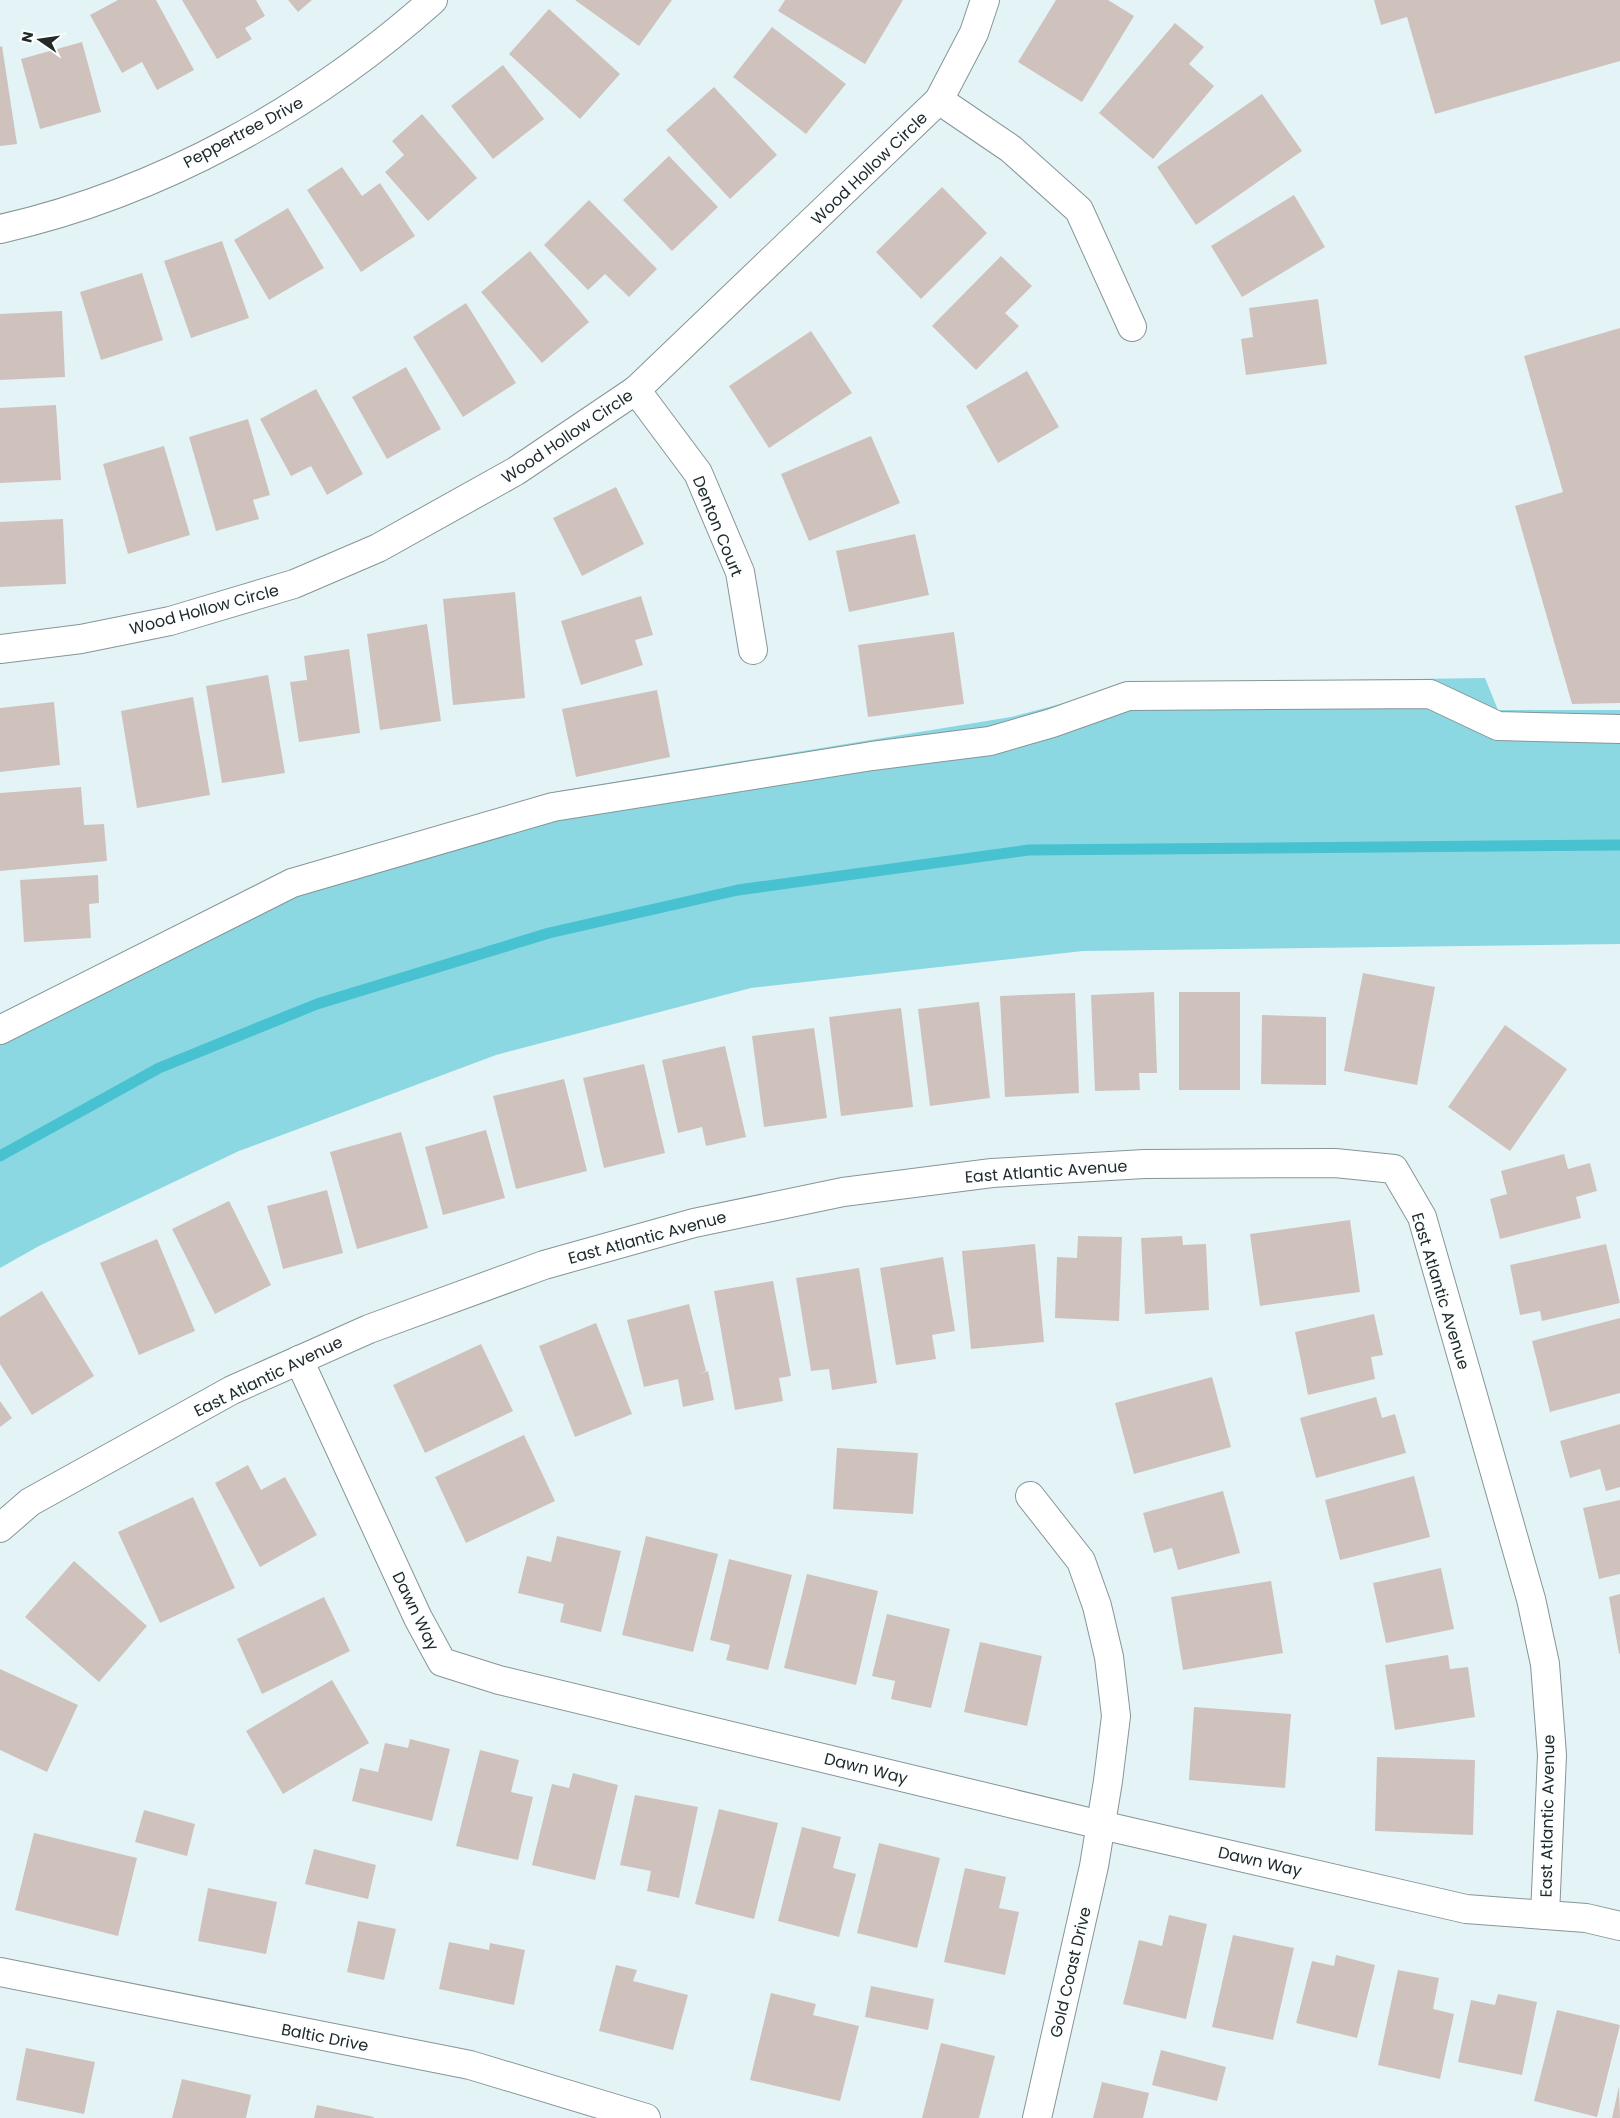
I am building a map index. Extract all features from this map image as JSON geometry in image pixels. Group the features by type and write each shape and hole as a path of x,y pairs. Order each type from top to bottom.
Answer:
{"street":[{"name":"Peppertree Drive","path":"0,229 111,196 220,148 307,99 397,32 433,0"},
{"name":"Wood Hollow Circle","path":"0,649 81,639 170,621 294,584 378,548 516,472 636,390 939,100 974,33 985,0"},
{"path":"939,100 1011,149 1079,210 1132,327"},
{"name":"Denton Court","path":"636,390 698,473 740,572 753,650"},
{"path":"0,1030 292,883 553,807 872,756 990,741 1052,723 1128,696 1430,694 1498,726 1620,729"},
{"name":"East Atlantic Avenue","path":"0,1528 30,1502 232,1390 368,1329 544,1265 694,1223 843,1192 992,1173 1144,1164 1335,1163 1394,1169 1422,1217 1531,1599 1545,1664 1552,1755 1544,1914"},
{"name":"Dawn Way","path":"299,1360 418,1618 442,1662 499,1680 1101,1825 1466,1909 1586,1918 1620,1926"},
{"name":"Gold Coast Drive","path":"1030,1496 1081,1561 1097,1606 1109,1657 1116,1716 1108,1781 1094,1866 1037,2118"},
{"name":"Baltic Drive","path":"0,1972 470,2065 646,2118"}],"shaded area":[{"path":"1485,678 1498,710 1620,710 1620,944 1083,951 751,988 496,1055 239,1151 39,1246 0,1268 0,1013 233,897 310,865 559,791 1011,717 1139,683"}],"building":[{"path":"118,0 156,0 194,70 157,90 142,62 122,73 90,15"},
{"path":"182,0 256,0 265,16 245,28 252,39 217,59"},
{"path":"288,0 312,0 298,12"},
{"path":"575,0 672,0 639,46"},
{"path":"785,0 903,0 865,64 778,11"},
{"path":"1056,0 1108,0 1134,16 1082,102 1018,62"},
{"path":"1374,0 1620,0 1620,61 1435,114 1407,17 1381,25"},
{"path":"549,9 620,74 580,119 509,54"},
{"path":"1175,23 1204,47 1189,64 1214,86 1153,159 1099,113"},
{"path":"772,27 846,84 806,134 733,77"},
{"path":"82,42 101,112 40,129 21,59"},
{"path":"2,46 17,144 0,146 0,47"},
{"path":"503,65 544,119 493,159 451,106"},
{"path":"714,87 777,155 730,199 666,130"},
{"path":"1262,94 1302,151 1196,225 1157,167"},
{"path":"422,114 477,178 428,221 385,172 404,155 392,141"},
{"path":"669,156 718,207 672,251 623,200"},
{"path":"342,167 362,196 380,183 415,236 361,272 307,190"},
{"path":"942,187 987,233 921,299 876,252"},
{"path":"1294,195 1325,247 1242,297 1211,246"},
{"path":"589,200 657,269 629,297 605,274 588,290 544,245"},
{"path":"288,208 324,268 269,300 234,240"},
{"path":"222,241 249,318 191,338 164,261"},
{"path":"530,251 589,322 542,363 481,292"},
{"path":"1001,256 1032,286 1005,313 1019,326 976,370 932,326"},
{"path":"142,273 163,340 101,360 80,292"},
{"path":"1318,299 1327,364 1246,375 1241,339 1253,337 1249,308"},
{"path":"466,303 516,383 463,417 413,337"},
{"path":"62,311 65,377 0,380 0,314"},
{"path":"1620,328 1620,703 1572,704 1515,506 1563,492 1524,356"},
{"path":"811,331 852,393 769,448 729,386"},
{"path":"406,367 441,429 387,459 352,397"},
{"path":"1027,371 1059,427 998,463 966,406"},
{"path":"316,389 363,474 327,495 311,466 291,476 260,419"},
{"path":"56,405 61,480 0,483 0,408"},
{"path":"248,419 270,495 253,500 259,519 216,531 189,437"},
{"path":"871,436 900,503 809,541 781,474"},
{"path":"164,446 190,535 128,554 103,464"},
{"path":"616,487 644,544 582,576 553,518"},
{"path":"63,519 66,584 0,587 0,522"},
{"path":"915,534 929,595 849,612 836,551"},
{"path":"515,592 525,698 453,705 443,599"},
{"path":"641,596 653,635 635,640 643,665 581,685 561,621"},
{"path":"427,624 441,721 380,730 367,634"},
{"path":"954,632 964,704 868,717 858,645"},
{"path":"349,649 360,733 299,742 290,682 307,680 304,656"},
{"path":"268,675 285,773 222,783 206,686"},
{"path":"657,690 670,757 576,777 562,709"},
{"path":"193,697 210,795 137,808 121,711"},
{"path":"54,702 60,765 0,772 0,708"},
{"path":"81,787 84,825 104,824 107,861 0,871 0,793"},
{"path":"98,875 99,903 89,904 91,938 24,942 20,880"},
{"path":"1363,973 1435,987 1417,1085 1344,1071"},
{"path":"1154,992 1157,1073 1139,1073 1140,1090 1095,1091 1091,995"},
{"path":"1179,992 1240,992 1240,1090 1179,1090"},
{"path":"1075,993 1079,1093 1005,1097 1000,996"},
{"path":"979,1002 990,1098 930,1106 918,1009"},
{"path":"901,1008 913,1107 841,1116 829,1017"},
{"path":"1262,1015 1326,1017 1326,1085 1261,1084"},
{"path":"1505,1025 1567,1069 1510,1151 1448,1107"},
{"path":"814,1028 827,1118 764,1127 752,1036"},
{"path":"725,1046 746,1137 706,1146 702,1127 678,1133 662,1060"},
{"path":"644,1064 665,1153 604,1168 583,1078"},
{"path":"564,1079 587,1171 516,1189 493,1096"},
{"path":"486,1130 505,1198 443,1215 425,1147"},
{"path":"401,1132 428,1228 357,1249 330,1152"},
{"path":"1564,1154 1568,1169 1590,1163 1597,1191 1576,1197 1581,1218 1500,1239 1490,1199 1507,1194 1501,1171"},
{"path":"327,1190 343,1253 283,1269 267,1206"},
{"path":"229,1201 271,1285 215,1314 172,1229"},
{"path":"1350,1220 1360,1292 1260,1306 1250,1234"},
{"path":"1078,1236 1122,1237 1119,1321 1055,1318 1057,1257 1077,1258"},
{"path":"1182,1236 1183,1245 1206,1244 1209,1310 1145,1314 1141,1238"},
{"path":"157,1239 195,1331 139,1355 100,1263"},
{"path":"1035,1244 1044,1342 971,1349 962,1251"},
{"path":"1606,1244 1620,1303 1542,1321 1540,1311 1520,1315 1510,1265"},
{"path":"943,1257 955,1331 932,1335 936,1359 896,1365 880,1268"},
{"path":"859,1268 877,1383 832,1390 829,1369 811,1371 796,1278"},
{"path":"773,1281 791,1376 779,1378 783,1401 735,1410 714,1291"},
{"path":"42,1291 94,1376 32,1415 0,1364 0,1317"},
{"path":"689,1304 706,1371 699,1374 708,1371 714,1400 683,1407 678,1379 644,1387 627,1320"},
{"path":"1374,1314 1383,1355 1371,1357 1375,1379 1308,1395 1295,1332"},
{"path":"1620,1318 1620,1393 1550,1412 1532,1341"},
{"path":"596,1323 632,1414 575,1437 539,1346"},
{"path":"481,1344 513,1411 425,1453 393,1385"},
{"path":"1212,1377 1231,1447 1134,1474 1115,1403"},
{"path":"1376,1397 1382,1418 1395,1414 1406,1453 1316,1478 1300,1418"},
{"path":"0,1401 12,1418 0,1427"},
{"path":"1620,1424 1620,1487 1606,1491 1600,1469 1570,1478 1560,1441"},
{"path":"524,1435 555,1501 466,1543 435,1477"},
{"path":"837,1448 918,1453 913,1514 833,1509"},
{"path":"248,1465 261,1490 285,1477 317,1535 260,1567 215,1483"},
{"path":"1414,1476 1430,1537 1340,1560 1325,1500"},
{"path":"1223,1491 1240,1553 1178,1570 1172,1548 1154,1553 1143,1513"},
{"path":"193,1497 235,1588 160,1623 118,1532"},
{"path":"1620,1500 1620,1574 1599,1579 1583,1508"},
{"path":"557,1536 621,1551 601,1632 560,1622 564,1604 518,1593 527,1556 551,1562"},
{"path":"646,1536 718,1554 693,1652 622,1635"},
{"path":"729,1559 792,1575 768,1670 726,1660 730,1645 710,1640"},
{"path":"74,1561 147,1626 99,1682 25,1617"},
{"path":"1441,1568 1454,1629 1386,1643 1373,1583"},
{"path":"807,1574 878,1591 856,1685 784,1668"},
{"path":"1271,1581 1283,1653 1183,1670 1171,1597"},
{"path":"1620,1594 1620,1653 1619,1654 1609,1597"},
{"path":"324,1597 350,1651 262,1694 237,1639"},
{"path":"887,1614 950,1629 931,1708 891,1699 895,1681 872,1676"},
{"path":"980,1642 1042,1656 1027,1726 964,1712"},
{"path":"1448,1655 1450,1669 1468,1667 1475,1717 1395,1730 1385,1665"},
{"path":"0,1669 78,1705 47,1772 0,1750"},
{"path":"332,1680 369,1743 283,1794 246,1731"},
{"path":"1194,1707 1291,1714 1285,1788 1189,1780"},
{"path":"410,1739 450,1749 432,1821 352,1801 360,1768 378,1772 385,1743 408,1748"},
{"path":"480,1750 519,1760 511,1792 533,1797 518,1860 456,1846"},
{"path":"1377,1757 1475,1760 1473,1835 1375,1831"},
{"path":"573,1773 618,1785 595,1880 532,1865 552,1784 569,1788"},
{"path":"635,1795 698,1807 679,1898 647,1891 651,1871 620,1865"},
{"path":"719,1809 778,1823 754,1919 695,1904"},
{"path":"144,1810 195,1824 187,1856 135,1842"},
{"path":"802,1827 841,1837 833,1868 856,1874 839,1937 778,1921"},
{"path":"34,1833 137,1858 118,1936 15,1910"},
{"path":"879,1843 940,1858 917,1948 857,1933"},
{"path":"314,1849 376,1865 368,1899 305,1884"},
{"path":"965,1868 1006,1877 999,1908 1019,1912 1005,1975 944,1962"},
{"path":"208,1888 277,1902 266,1954 198,1941"},
{"path":"1169,1915 1207,1924 1186,2019 1123,2004 1139,1940 1162,1946"},
{"path":"358,1921 396,1929 384,1980 347,1972"},
{"path":"1233,1935 1294,1948 1273,2040 1212,2027"},
{"path":"449,1942 489,1950 490,1943 525,1950 514,2005 439,1989"},
{"path":"1336,1955 1375,1965 1357,2038 1296,2023 1312,1961 1334,1966"},
{"path":"616,1965 637,1970 633,1981 688,1995 673,2050 599,2031"},
{"path":"1398,1970 1439,1978 1433,2009 1454,2014 1440,2079 1378,2065"},
{"path":"871,1986 934,1999 928,2030 865,2017"},
{"path":"771,1993 816,2004 813,2015 859,2026 840,2101 750,2080"},
{"path":"1498,1994 1537,2002 1522,2075 1458,2062 1471,2000 1495,2005"},
{"path":"1557,2010 1620,2025 1597,2117 1534,2101"},
{"path":"941,2043 995,2056 979,2118 922,2118"},
{"path":"26,2048 95,2062 84,2114 16,2100"},
{"path":"1161,2050 1226,2067 1217,2101 1152,2085"},
{"path":"182,2079 251,2095 246,2118 172,2118"},
{"path":"1102,2082 1149,2093 1143,2118 1093,2118"},
{"path":"1619,2086 1620,2118 1612,2118"},
{"path":"317,2105 374,2117 374,2118 314,2118"}],"waterway":[{"path":"0,1156 159,1068 317,1004 549,933 738,890 1029,850 1620,845"}]}
